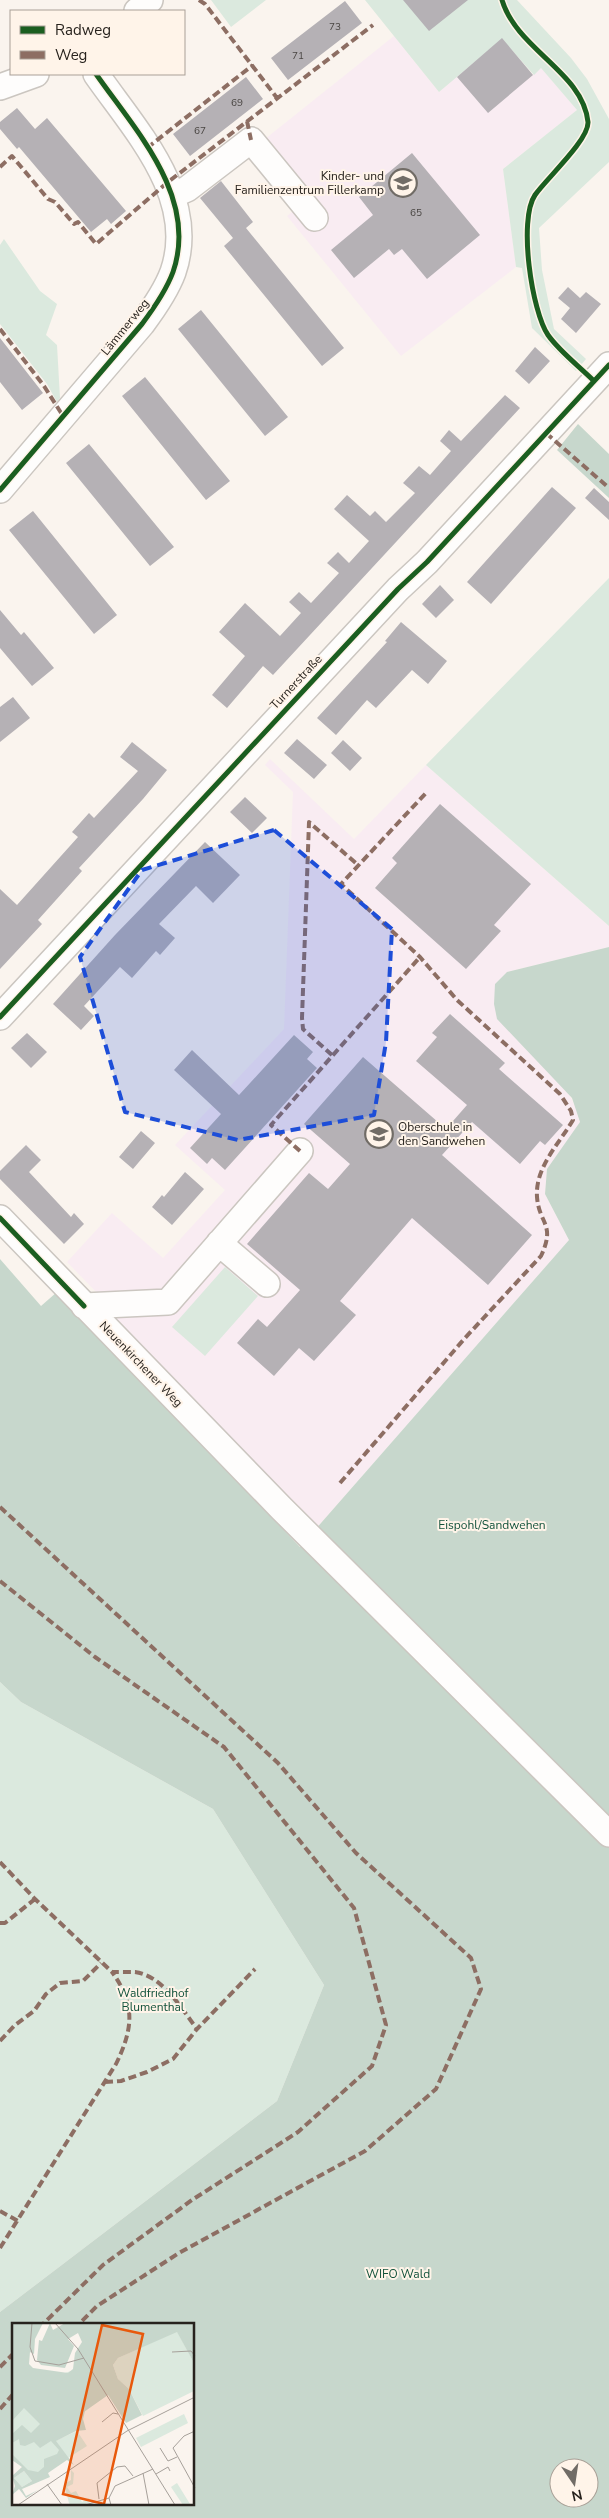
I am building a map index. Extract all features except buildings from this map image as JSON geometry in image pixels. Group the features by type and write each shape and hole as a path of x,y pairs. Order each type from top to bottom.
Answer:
{"street":[{"path":"138,10 150,0"},
{"path":"0,87 33,75"},
{"name":"Lämmerweg","path":"0,490 142,324 159,301 173,272 177,254 178,232 173,195 161,169 97,75"},
{"path":"173,195 187,189 251,140 315,218"},
{"name":"Turnerstraße","path":"0,1017 236,760 398,588 427,562 609,365"},
{"path":"84,1306 168,1302 300,1151"},
{"name":"Neuenkirchener Weg","path":"0,1218 282,1509 609,1834"},
{"path":"219,1243 267,1284"}],"highlighted area":[{"path":"274,830 392,929 386,1042 374,1115 238,1140 125,1112 80,957 142,870"}],"shaded area":[{"name":"Kinder- und Familienzentrum Fillerkamp","path":"394,36 439,92 502,38 533,75 541,68 577,110 503,169 516,267 401,356 287,216 311,196 265,139"},
{"name":"Oberschule in den Sandwehen","path":"270,759 354,839 426,765 609,926 609,947 507,972 578,1112 580,1123 547,1169 545,1194 569,1240 314,1531 100,1310 101,1297 67,1262 112,1213 163,1258 225,1190 175,1145 284,1029 293,792 265,765"}],"green space":[{"path":"211,0 266,0 231,27"},
{"path":"365,0 517,0 571,58 587,79 609,119 609,162 539,228 542,270 554,329 586,359 576,371 532,328 522,268 516,267 503,169 577,110 541,68 534,75 502,39 439,92"},
{"path":"4,239 40,291 57,304 46,335 57,345 60,398 57,402 47,384 0,324 0,245"},
{"path":"578,424 609,454 609,498 557,450"},
{"path":"609,578 609,926 426,765"},
{"name":"WIFO Wald","path":"609,947 609,2518 0,2518 0,2312 277,2101 324,1985 213,1809 21,1702 0,1682 0,1259 41,1306 57,1292 300,1547 569,1240 545,1194 547,1169 580,1122 572,1098 497,1019 494,1004 495,984 507,972"},
{"path":"225,1267 258,1296 205,1356 172,1327"},
{"name":"Waldfriedhof Blumenthal","path":"0,1682 21,1702 213,1809 324,1985 277,2101 0,2312"}],"marked path":[{"path":"199,0 205,4 277,98"},
{"path":"0,167 12,156 48,199 55,202 74,224 78,222 96,244 168,182 373,25"},
{"path":"147,148 253,65"},
{"path":"247,121 251,140"},
{"path":"0,329 44,386 63,416"},
{"path":"546,433 609,488"},
{"path":"340,1483 465,1338 541,1256 547,1237 547,1230 538,1206 537,1186 549,1156 573,1120 571,1111 560,1094 457,1000 420,957 341,884 426,793"},
{"path":"332,1055 303,1029 309,822 358,865"},
{"path":"300,1151 271,1125 420,957"},
{"path":"0,1507 278,1763 356,1853 471,1958 481,1989 436,2089 365,2151 179,2253 97,2306 80,2323"},
{"path":"0,1581 95,1657 224,1747 354,1908 386,2025 372,2066 298,2132 192,2200 103,2265 44,2323"},
{"path":"0,1862 35,1899 112,1972 135,1972 145,1975 163,1986 197,2029"},
{"path":"0,1923 5,1923 35,1899"},
{"path":"0,2041 15,2025 34,2011 46,1994 60,1983 83,1981 101,1963"},
{"path":"105,2082 121,2081 147,2072 173,2059 197,2029 255,1969"},
{"path":"0,2248 116,2064 122,2051 129,2028 128,2006 120,1984 112,1972"},
{"path":"0,2211 18,2221"},
{"path":"0,2367 12,2355"},
{"path":"0,2409 12,2395"}],"cycle path":[{"path":"502,0 510,18 521,33 575,89 583,104 588,122 582,139 575,149 535,195 530,207 527,244 532,287 542,323 548,335 558,347 594,381"},
{"path":"0,490 142,324 163,293 173,272 179,244 177,217 170,191 159,166 144,141 97,75"},
{"path":"0,1017 609,365"},
{"path":"0,1218 84,1306"}],"place":[{"name":"Kinder- und Familienzentrum Fillerkamp","path":"403,183"},
{"name":"Oberschule in den Sandwehen","path":"379,1134"}],"park label":[{"name":"Eispohl/Sandwehen","path":"492,1525"}]}
